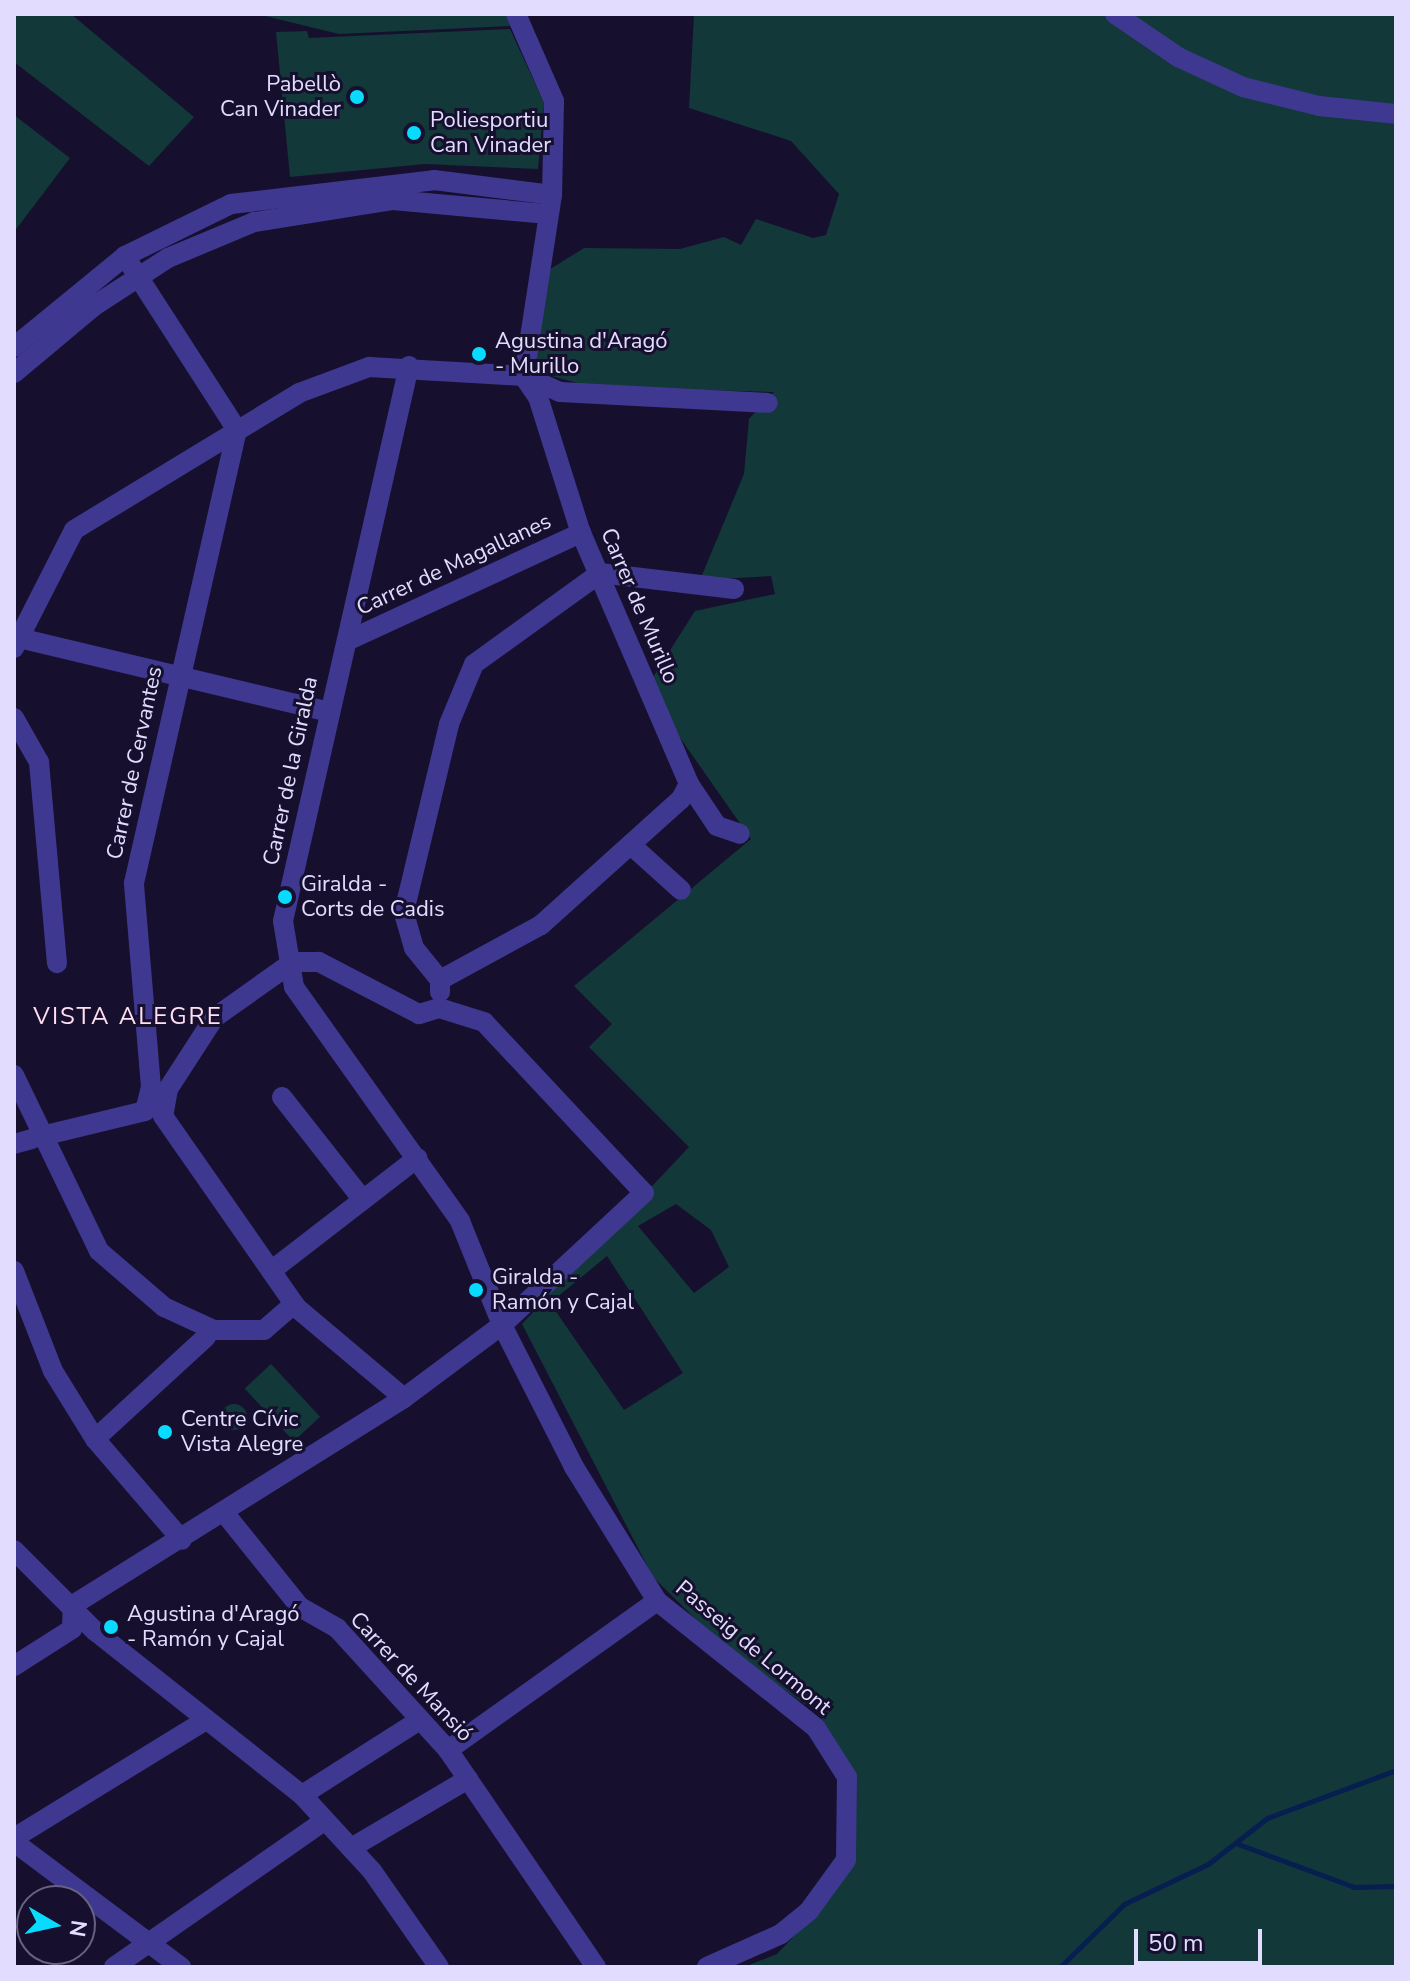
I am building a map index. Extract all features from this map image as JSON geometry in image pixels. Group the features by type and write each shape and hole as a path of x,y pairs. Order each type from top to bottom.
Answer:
{"street":[{"path":"516,14 554,101 550,204 524,376"},
{"path":"1115,14 1167,51 1243,87 1319,106 1396,114"},
{"path":"14,347 125,256 231,204 337,186 434,180 550,204"},
{"path":"14,373 139,277 254,222 318,208 393,200 550,204"},
{"path":"125,256 237,430"},
{"path":"326,711 16,643 74,530 313,387 369,367 409,366 524,376 560,392 768,403"},
{"name":"Carrer de la Giralda","path":"409,366 347,641 326,711 283,921 293,962 294,987 312,1020 417,1158 460,1221 502,1325"},
{"name":"Carrer de Murillo","path":"524,376 538,397 581,533 689,784 717,826 740,834"},
{"name":"Carrer de Cervantes","path":"154,1113 134,883 178,677 237,430"},
{"name":"Carrer de Magallanes","path":"347,641 581,533"},
{"path":"439,1008 440,980 414,948 404,912 449,724 474,664 600,573 734,589"},
{"path":"14,718 39,762 57,963"},
{"path":"440,980 541,925 631,845 689,784"},
{"path":"631,845 681,890"},
{"path":"30,1140 154,1113 214,1018 293,962 319,962 419,1014 439,1008 484,1022 644,1193 502,1325 404,1398 226,1515 73,1605"},
{"path":"15,1079 30,1140 99,1251 164,1307 214,1330 264,1330 294,1304"},
{"path":"282,1097 363,1200"},
{"path":"154,1113 294,1304 404,1398"},
{"path":"271,1271 417,1158"},
{"path":"14,1271 53,1371 95,1439 182,1540"},
{"name":"Passeig de Lormont","path":"502,1325 574,1467 657,1601 816,1728 847,1777 846,1860 809,1911 781,1934 707,1967"},
{"path":"95,1439 206,1337"},
{"name":"Carrer de Mansió","path":"226,1515 300,1607 337,1628 418,1721 448,1750 596,1967"},
{"path":"14,1550 204,1721 302,1795 351,1848 439,1967"},
{"path":"448,1750 657,1601"},
{"path":"14,1666 72,1629 73,1605"},
{"path":"181,1967 154,1941 14,1840 204,1721"},
{"path":"302,1795 418,1721"},
{"path":"351,1848 468,1779"},
{"path":"114,1967 324,1821"}],"green space":[{"path":"14,14 71,14 194,117 149,166 14,62"},
{"path":"257,14 506,14 510,26 339,34"},
{"path":"694,14 1396,14 1396,1967 744,1967 777,1954 832,1896 854,1860 857,1777 819,1714 728,1651 653,1577 522,1324 689,1147 589,1047 612,1024 574,986 751,839 676,732 653,677 695,611 775,594 771,576 700,580 744,474 749,419 774,392 592,387 533,371 539,276 584,248 680,249 724,237 741,245 756,219 813,238 826,235 839,194 791,141 689,108","holes":["676,1204 711,1230 729,1267 694,1293 638,1226","607,1256 683,1373 624,1410 550,1303"]},
{"name":"Poliesportiu Can Vinader","path":"510,29 544,103 538,169 425,164 290,177 276,32 307,31 309,38"},
{"path":"14,115 70,158 14,232"},
{"path":"271,1364 320,1417 294,1441 245,1389"},
{"path":"234,1404 244,1407 247,1417 244,1427 234,1430 224,1427 221,1417 224,1407"}],"waterway":[{"path":"1060,1967 1124,1904 1208,1864 1267,1818 1396,1770"},
{"path":"1238,1844 1354,1887 1396,1886"}],"place":[{"name":"Pabellò Can Vinader","path":"357,97"},
{"name":"Poliesportiu Can Vinader","path":"414,133"},
{"name":"Agustina d'Aragó - Murillo","path":"479,354"},
{"name":"Giralda - Corts de Cadis","path":"285,897"},
{"name":"Giralda - Ramón y Cajal","path":"476,1290"},
{"name":"Centre Cívic Vista Alegre","path":"165,1432"},
{"name":"Agustina d'Aragó - Ramón y Cajal","path":"111,1627"}],"district":[{"name":"VISTA ALEGRE","path":"128,1017"}]}
